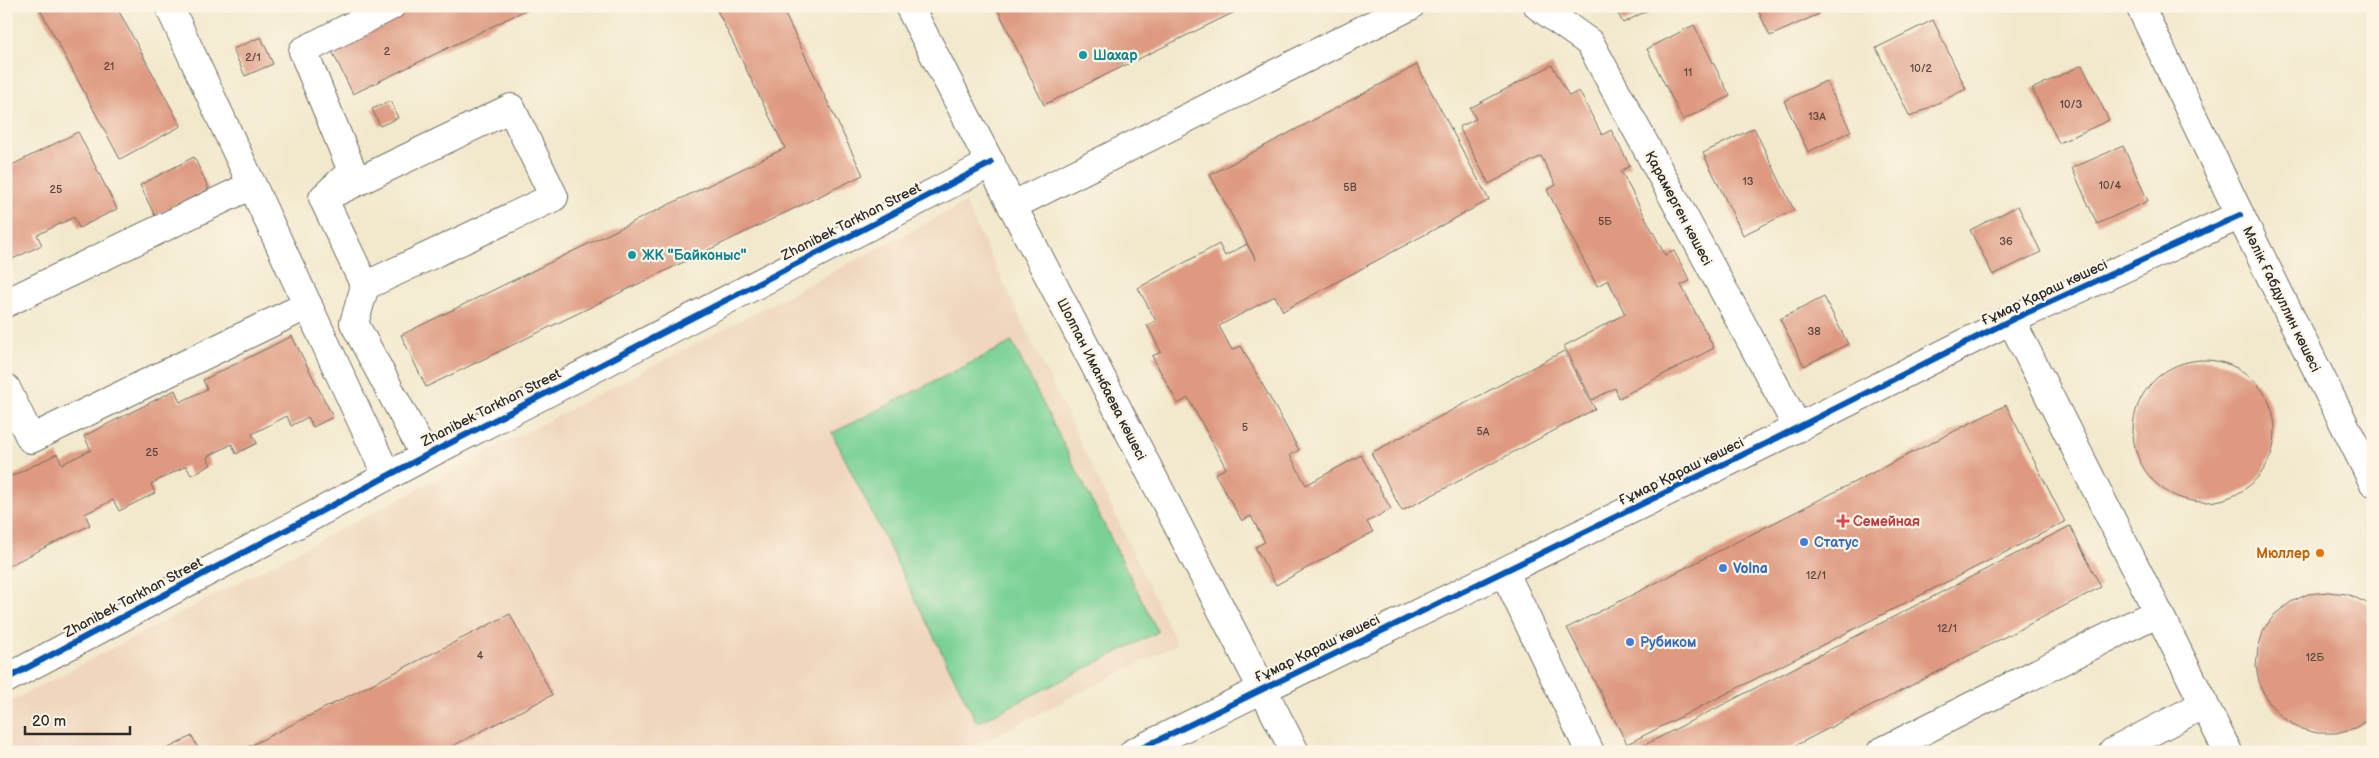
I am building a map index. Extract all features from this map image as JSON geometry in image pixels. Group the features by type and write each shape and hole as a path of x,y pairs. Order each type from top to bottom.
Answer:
{"street":[{"path":"169,6 387,476"},
{"path":"323,198 352,171 303,51 392,6"},
{"name":"Шолпан Иманбаева көшесі","path":"909,6 1295,752"},
{"path":"1012,206 1410,6"},
{"name":"Қарамерген көшесі","path":"1538,6 1590,44 1798,428"},
{"name":"Мәлік Ғабдуллин көшесі","path":"2140,6 2240,214 2373,482"},
{"path":"323,198 511,108 554,197 365,286"},
{"name":"Zhanibek Tarkhan Street","path":"6,679 425,456 991,163"},
{"path":"6,303 252,185"},
{"path":"323,198 365,286 354,323 425,456"},
{"name":"Ғұмар Қараш көшесі","path":"1134,752 1798,428 2011,320 2240,214"},
{"path":"6,388 31,439 308,305"},
{"path":"2011,320 2228,752"},
{"path":"1504,571 1590,752"},
{"path":"1880,752 2158,612"},
{"path":"2113,752 2204,704"}],"shaded area":[{"path":"965,203 1177,644 962,752 6,752 6,704"}],"green space":[{"path":"1012,342 1158,632 977,723 832,433"}],"building":[{"path":"38,6 116,6 181,126 120,159"},
{"path":"402,6 534,6 353,94 328,43"},
{"name":"ЖК \"Байконыс\"","path":"715,6 781,6 863,175 426,387 401,335 785,148"},
{"name":"Шахар","path":"996,6 1247,6 1044,105"},
{"path":"1614,6 1656,6 1623,23"},
{"path":"1756,6 1816,6 1819,14 1770,36"},
{"path":"1933,20 1966,89 1910,117 1876,48"},
{"path":"1694,25 1730,96 1683,120 1647,49"},
{"path":"261,37 273,64 245,76 233,49"},
{"path":"1417,65 1489,200 1283,311 1275,296 1219,326 1232,350 1241,346 1299,450 1290,455 1306,485 1361,455 1391,509 1367,522 1373,532 1276,585 1255,547 1265,542 1251,516 1242,521 1215,474 1226,468 1188,398 1178,404 1152,356 1161,352 1147,325 1156,321 1138,288 1219,244 1225,256 1247,244 1256,260 1210,175"},
{"path":"1552,65 1569,96 1579,91 1602,135 1611,130 1630,166 1621,171 1665,255 1674,251 1690,281 1681,285 1714,348 1619,398 1615,388 1592,400 1564,346 1625,314 1608,280 1597,286 1547,190 1556,185 1541,156 1489,184 1459,127 1476,119 1470,108"},
{"path":"2082,65 2109,120 2059,143 2032,89"},
{"path":"1826,81 1851,131 1808,152 1784,101"},
{"path":"391,101 398,118 380,126 372,109"},
{"path":"1754,128 1794,210 1743,235 1703,153"},
{"path":"78,132 117,209 79,228 74,217 37,235 42,245 6,262 6,168"},
{"path":"2123,146 2148,201 2097,224 2072,168"},
{"path":"194,157 209,189 155,216 140,185"},
{"path":"2018,206 2041,252 1993,275 1970,230"},
{"path":"1824,297 1848,344 1804,366 1780,319"},
{"path":"292,336 333,417 313,427 308,417 291,426 287,416 252,434 257,443 236,454 232,444 207,457 211,465 191,475 186,466 151,484 155,493 119,511 113,500 85,514 90,525 6,567 6,471 10,477 57,454 62,464 91,450 84,436 175,390 180,402 207,389 203,380"},
{"path":"1564,351 1595,409 1402,511 1371,453"},
{"path":"2204,360 2231,366 2243,372 2254,381 2263,392 2269,404 2275,431 2269,458 2263,470 2254,481 2243,490 2231,496 2204,502 2177,496 2165,490 2154,481 2145,470 2139,458 2133,431 2139,404 2145,392 2154,381 2165,372 2177,366"},
{"path":"2006,405 2065,522 1627,744 1567,628"},
{"path":"2070,526 2101,587 1783,752 1631,752"},
{"path":"2328,592 2347,594 2365,602 2373,609 2373,717 2355,728 2336,733 2317,733 2298,728 2282,717 2269,703 2260,686 2256,667 2258,648 2264,629 2275,614 2291,602 2308,594"},
{"path":"510,614 552,695 441,752 238,752"},
{"path":"192,736 200,752 161,752"}],"cycle path":[{"path":"6,679 425,456 991,163"},
{"path":"1134,752 1777,438 2011,320 2240,215"}],"place":[{"name":"Шахар","path":"1083,55"},
{"name":"ЖК \"Байконыс\"","path":"632,255"},
{"name":"Семейная","path":"1843,521"},
{"name":"Статус","path":"1804,542"},
{"name":"Мюллер","path":"2320,553"},
{"name":"Volna","path":"1723,568"},
{"name":"Рубиком","path":"1630,642"}]}
